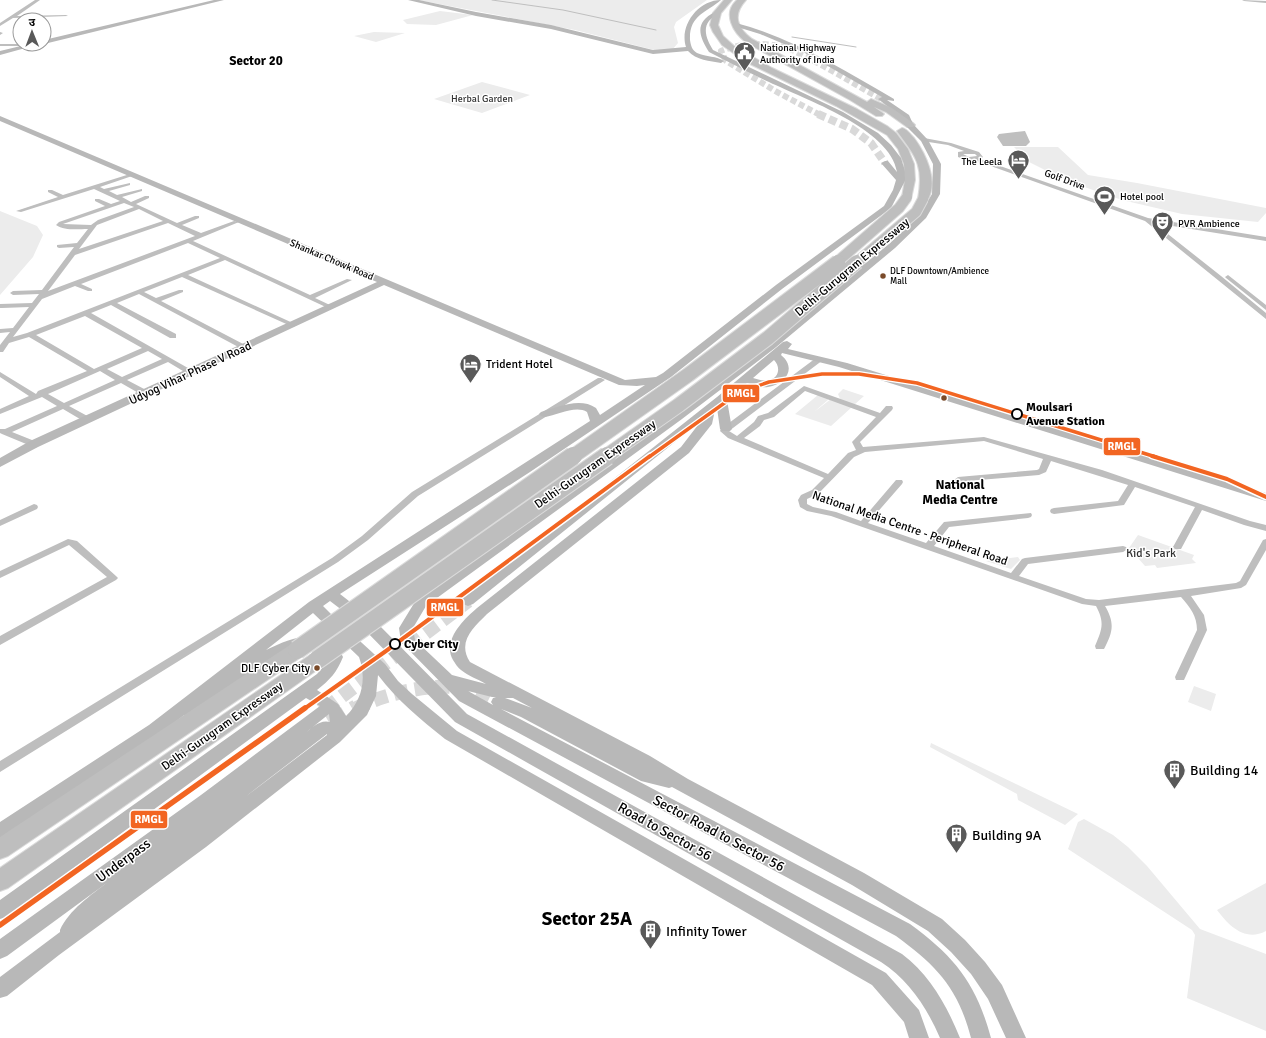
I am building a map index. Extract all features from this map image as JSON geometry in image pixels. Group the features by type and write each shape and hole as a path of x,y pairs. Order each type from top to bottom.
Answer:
{"highway":[{"path":"717,13 728,0"},
{"path":"736,25 734,21 734,10 742,0"},
{"name":"Delhi-Gurugram Expressway","path":"0,848 297,650 688,376 847,255 899,208 907,197 911,185 911,173 908,159 902,146 892,134 856,113 737,53 715,30 714,25 717,13"},
{"name":"Delhi-Gurugram Expressway","path":"0,881 679,405 768,338 916,212 924,199 927,179 925,166 912,142 900,129 853,98 753,43 740,33 736,25"},
{"path":"793,91 811,91"},
{"path":"853,98 878,104 910,125"}],"main road":[{"path":"52,40 215,0"},
{"path":"411,0 476,14 551,27 656,51 689,49"},
{"path":"420,0 586,32 656,51"},
{"path":"718,0 703,9 693,19 687,38 689,49 704,57 740,65"},
{"path":"0,831 154,729 296,617 667,375 779,287 887,208 897,193 901,181 901,169 897,158 880,138 861,125 711,51 704,38 702,28 704,22 710,16 717,13"},
{"path":"693,19 704,22"},
{"path":"736,25 762,33 807,52 879,91 909,113 911,117 910,125"},
{"path":"0,53 12,50"},
{"path":"881,99 906,117 910,125"},
{"name":"Shankar Chowk Road","path":"0,118 130,178 623,382 637,383 650,381 667,375"},
{"name":"Shankar Chowk Road","path":"0,121 130,178 488,329 518,344 601,380 619,389 621,398 620,406"},
{"name":"Sector Road to Sector 56","path":"910,125 924,140 937,164 936,194 934,200 923,216 892,246 771,346 678,417 421,603 406,628 408,642 465,697 903,930 925,945 945,964 959,981 978,1021 981,1038"},
{"path":"885,163 901,181"},
{"path":"829,250 828,259 791,289 790,292 797,296 811,299 831,296"},
{"name":"Udyog Vihar Phase V Road","path":"0,463 34,444 380,284"},
{"path":"468,601 708,409 722,400 781,349 800,330 802,320"},
{"path":"781,349 834,355 1182,460 1266,490"},
{"path":"746,379 758,384 768,384 780,378 783,374 784,364 779,358 781,349"},
{"path":"799,351 819,360 843,365 1266,497"},
{"path":"722,400 726,429"},
{"path":"545,414 576,406 586,407 591,410 596,422"},
{"path":"708,409 706,424 685,450 482,611 470,623 457,645 459,656 465,666 644,761 682,784 858,879 935,925 965,954 995,992 1016,1038"},
{"path":"447,519 474,513 495,513 507,518 516,528 512,536"},
{"path":"331,594 366,622"},
{"path":"314,605 330,624 355,644 366,656 382,669 393,685 413,704 451,735 879,979 912,1017 918,1038"},
{"path":"340,632 366,622"},
{"name":"Road to Sector 56","path":"366,622 461,718 873,946 902,966 922,988 940,1014 950,1038"},
{"path":"0,911 322,678 331,668 335,657 332,647 321,642 306,641 277,650 192,710 154,729"},
{"path":"0,989 52,949 200,842 327,725 361,711 368,696 370,683 370,667 366,656"},
{"path":"446,680 492,691 520,695"},
{"path":"305,690 321,698 333,708 338,715 338,726 327,725"},
{"path":"499,702 527,713 647,776 682,784"},
{"name":"Underpass","path":"0,950 207,800 327,725"},
{"path":"945,964 965,954"}],"street":[{"path":"20,12 38,0"},
{"path":"1244,0 1266,2"},
{"path":"52,16 66,16"},
{"path":"0,25 12,18"},
{"path":"0,45 12,45"},
{"path":"924,140 948,144 972,152 978,157"},
{"path":"972,152 963,152 959,154 966,159 978,157"},
{"name":"Golf Drive","path":"978,157 1147,220 1266,234"},
{"name":"Golf Drive","path":"978,157 1161,221 1266,239"},
{"path":"19,211 50,199 130,178"},
{"path":"104,191 130,178"},
{"path":"95,187 201,236"},
{"path":"117,197 140,190"},
{"path":"50,191 78,200"},
{"path":"92,227 64,228 59,226 61,223 111,206 148,197"},
{"path":"97,200 111,206"},
{"path":"0,349 43,294 92,227 100,221 140,208"},
{"path":"72,254 190,214"},
{"path":"176,224 197,217"},
{"path":"1147,220 1219,277 1266,317"},
{"path":"1161,221 1166,228 1266,308"},
{"path":"13,293 43,294 75,284 236,222"},
{"path":"189,241 330,307"},
{"path":"59,246 79,245"},
{"path":"7,341 30,335 225,258"},
{"path":"110,262 120,267"},
{"path":"183,274 293,325"},
{"path":"311,297 349,280"},
{"path":"75,284 90,290"},
{"path":"155,301 181,290"},
{"path":"139,292 244,348"},
{"path":"112,303 173,336"},
{"path":"2,306 34,305"},
{"path":"86,313 191,372"},
{"path":"0,331 14,330"},
{"path":"30,335 92,371"},
{"path":"0,412 148,348"},
{"path":"3,431 168,360"},
{"path":"819,360 724,431 725,433 738,439 829,477"},
{"path":"100,368 145,393"},
{"path":"0,374 38,395 64,406 88,420"},
{"path":"0,767 335,560 365,538 415,494 601,380"},
{"path":"738,439 757,424 760,418 771,415 804,388 881,416"},
{"path":"861,451 856,442 889,408"},
{"path":"3,431 34,444"},
{"name":"National Media Centre - Peripheral Road","path":"1266,528 1237,520 1200,506 1048,457 984,439 861,451 851,455 815,492 804,497 802,500 803,505 810,509 829,512 1085,602 1099,602 1238,586 1243,583 1266,542"},
{"path":"958,480 1039,472 1043,470 1048,457"},
{"path":"863,524 899,482"},
{"path":"1054,511 1121,503 1133,484"},
{"path":"1178,548 1200,506"},
{"path":"0,523 34,507"},
{"path":"928,546 947,524 1028,514"},
{"path":"0,575 68,542 74,543 113,578 0,641"},
{"path":"1014,576 1025,561 1123,549"},
{"path":"1180,677 1202,630 1203,623 1198,612 1184,593"},
{"path":"1099,602 1108,621 1108,626 1100,646"}],"green space":[{"path":"418,0 707,0 676,22 674,27 678,43 672,50 662,52 575,30"},
{"path":"440,11 473,15 436,25 407,24 403,20"},
{"path":"374,32 405,33 376,42 354,36"},
{"name":"Herbal Garden","path":"482,82 530,95 482,113 434,99"},
{"path":"1014,147 1058,147 1088,175 1266,208 1266,213 1258,222 1182,214 1122,200 1067,181 1027,161"},
{"path":"0,211 37,226 43,235 33,257 0,295"},
{"path":"843,389 864,396 854,405 841,401 838,394"},
{"path":"818,395 829,399 814,412 831,399 852,407 831,426 795,414"},
{"name":"Kid's Park","path":"1138,535 1194,555 1192,559 1196,563 1157,568 1155,565 1145,566 1129,548"},
{"path":"1018,557 1020,560 1011,569 986,561"},
{"path":"1194,686 1216,694 1211,711 1188,702"},
{"path":"931,743 1078,814 1065,825 1018,800 1017,794 930,747"},
{"path":"1084,819 1113,835 1128,847 1147,866 1200,929 1266,954 1266,1031 1187,998 1195,935 1192,930 1068,849 1078,822"},
{"path":"1266,883 1266,931 1251,935 1238,931 1227,922 1217,910"}],"shaded area":[{"path":"1025,131 1030,142 1026,146 1003,146 997,137 999,134"}],"waterway":[{"path":"492,0 563,10 656,30"},
{"path":"792,37 856,47"}],"tunnel":[{"path":"819,114 777,92 726,61 721,51 736,46 752,44 768,44 787,48 825,67 881,99"},
{"path":"819,114 852,129 871,143 885,163"},
{"path":"325,709 468,601"},
{"path":"357,708 380,698 394,694 423,688 438,687 465,688 478,692 499,702"},
{"path":"330,724 357,708"}],"transit line":[{"name":"RMGL","path":"0,925 386,651 661,448 730,399 749,389 769,382 822,374 859,374 917,383 1227,479 1266,497"}],"place":[{"name":"National Highway Authority of India","path":"744,72"},
{"name":"The Leela","path":"1018,180"},
{"name":"Hotel pool","path":"1105,216"},
{"name":"PVR Ambience","path":"1162,242"},
{"name":"DLF Downtown/Ambience Mall","path":"883,276"},
{"name":"Trident Hotel","path":"471,384"},
{"name":"Moulsari Avenue Station","path":"1017,414"},
{"name":"Cyber City","path":"395,644"},
{"name":"DLF Cyber City","path":"317,668"},
{"name":"Building 14","path":"1175,790"},
{"name":"Building 9A","path":"956,854"},
{"name":"Infinity Tower","path":"651,950"}],"district":[{"name":"Sector 20","path":"256,60"},
{"name":"National Media Centre","path":"960,492"},
{"name":"Sector 25A","path":"587,918"}]}
